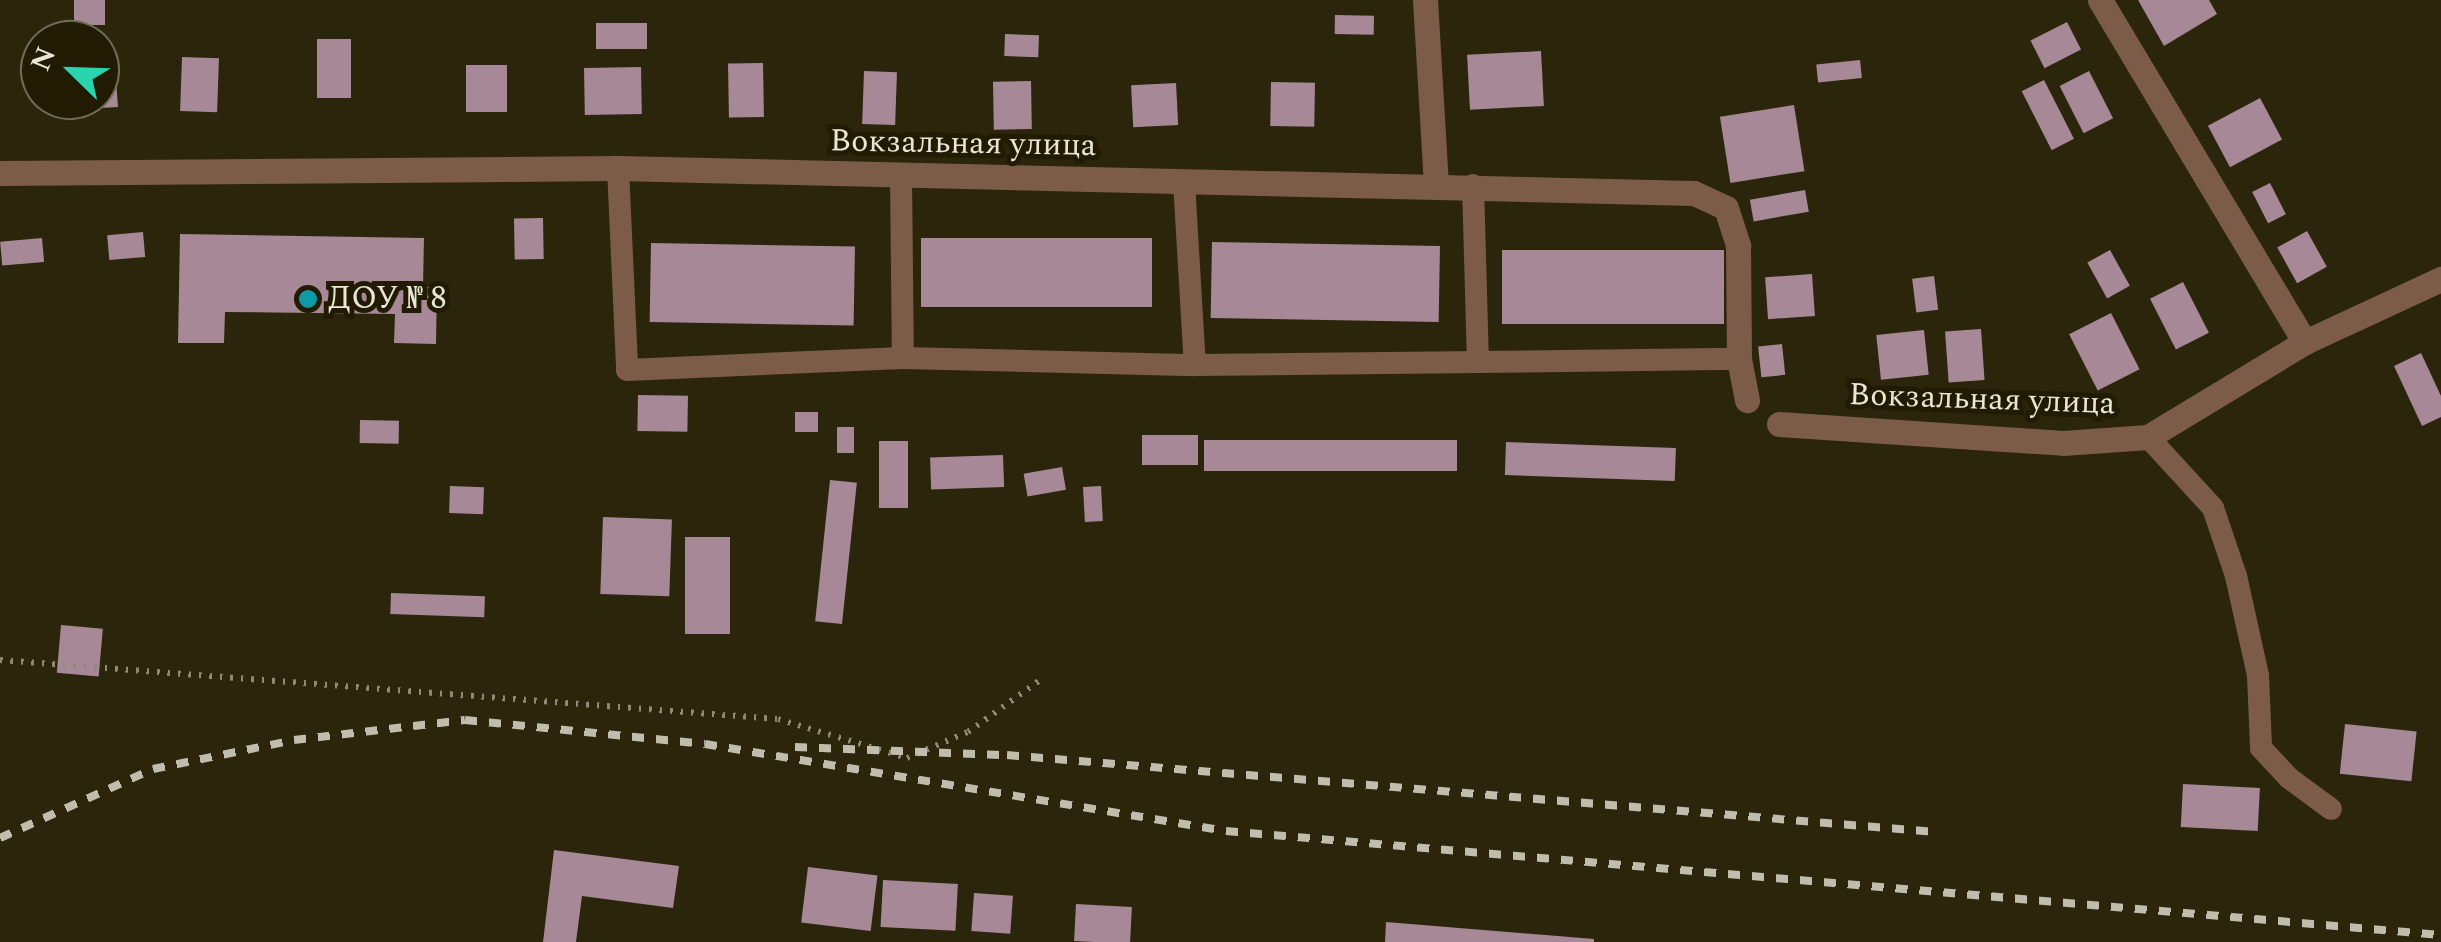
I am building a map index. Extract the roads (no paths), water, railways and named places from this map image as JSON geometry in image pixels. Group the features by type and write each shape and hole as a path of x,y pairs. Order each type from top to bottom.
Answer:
{"street":[{"path":"1425,0 1436,185"},
{"path":"2100,0 2305,342"},
{"name":"Вокзальная улица","path":"0,174 618,168 1473,185 1694,194 1726,208 1738,246 1740,359 1747,400"},
{"name":"Вокзальная улица","path":"1779,424 2063,443 2148,437 2305,342 2441,279"}],"lane":[{"path":"618,168 627,370 903,358 1195,364 1740,359"},
{"path":"901,175 903,358"},
{"path":"1184,182 1195,364"},
{"path":"1473,185 1478,362"},
{"path":"2148,437 2213,508 2236,576 2258,675 2261,748 2289,778 2331,809"}],"railway":[{"path":"0,838 153,769 294,740 465,720 705,744 1226,831 2441,935"},
{"path":"795,747 1007,755 1936,832"}],"place":[{"name":"ДОУ № 8","path":"308,299"}]}
